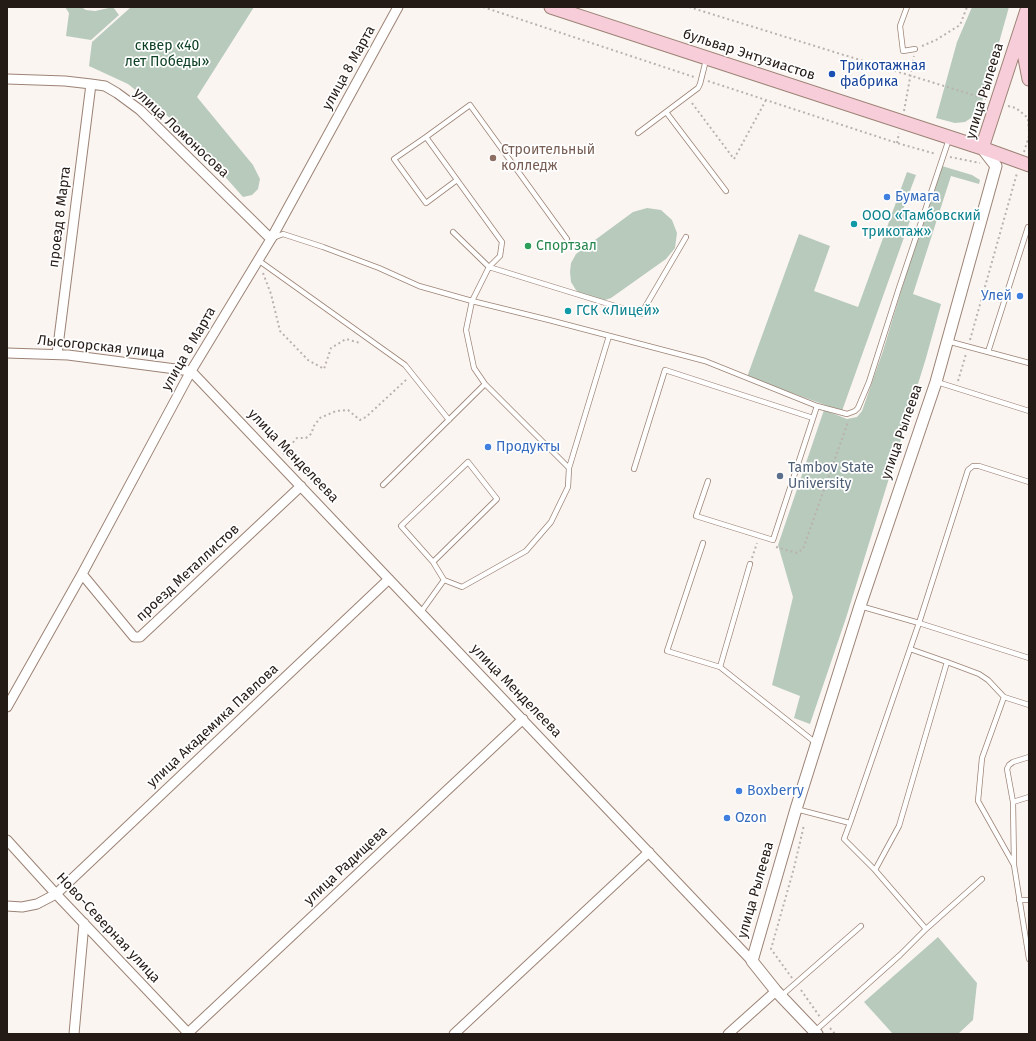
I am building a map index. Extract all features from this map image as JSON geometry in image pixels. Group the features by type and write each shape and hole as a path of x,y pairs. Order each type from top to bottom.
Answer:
{"main road":[{"name":"бульвар Энтузиастов","path":"551,7 1029,164"},
{"path":"1026,12 1024,53 1029,79"},
{"name":"улица Рылеева","path":"982,148 1026,12"}],"street":[{"name":"улица 8 Марта","path":"7,707 82,574 191,370 271,239 398,7"},
{"name":"улица Ломоносова","path":"7,79 65,81 91,84 105,86 117,93 140,110 271,239"},
{"name":"проезд 8 Марта","path":"57,354 91,84"},
{"name":"улица Рылеева","path":"752,960 796,809 860,606 936,382 996,166 982,148"},
{"name":"Лысогорская улица","path":"7,353 57,354 191,370"},
{"name":"улица Менделеева","path":"191,370 752,960 778,994 816,1033"},
{"name":"проезд Металлистов","path":"82,574 134,637 140,636 301,486"},
{"name":"улица Академика Павлова","path":"7,906 22,907 37,904 56,894 390,579"},
{"name":"улица Радищева","path":"189,1034 523,719"},
{"name":"Ново-Северная улица","path":"7,840 56,894 189,1034"},
{"path":"454,1034 649,852"},
{"path":"74,1034 84,923"},
{"path":"728,1034 778,994"}],"lane":[{"path":"907,7 900,26 903,51 916,49"},
{"path":"638,133 699,87 707,58"},
{"path":"457,180 426,203 394,159 470,105 567,239"},
{"path":"666,112 726,191"},
{"path":"426,137 502,242 500,256 489,267 472,301 466,330 474,368 485,384 569,468"},
{"path":"271,239 283,234 323,247 419,286 705,361 817,406 843,414 851,413 858,408 869,382 898,288 949,137"},
{"path":"988,352 1028,228"},
{"path":"453,232 489,267 641,314 686,237"},
{"path":"258,260 405,365 450,420"},
{"path":"433,562 497,499 468,462 401,526 433,562 444,580 462,587 526,551 550,522 568,487 569,468 609,336"},
{"path":"947,341 1029,363"},
{"path":"634,469 665,370 813,418"},
{"path":"936,382 1029,411"},
{"path":"383,485 485,384"},
{"path":"708,481 696,516 773,540 817,406"},
{"path":"926,929 875,870 844,839 919,623 968,470 973,466 979,466 1029,482"},
{"path":"703,543 667,651 720,667 817,744"},
{"path":"720,667 750,564"},
{"path":"420,612 444,580"},
{"path":"860,606 1029,658"},
{"path":"910,649 979,674 988,680 1004,697 1029,705"},
{"path":"875,870 899,826 947,662"},
{"path":"1004,697 982,758 978,801 1014,864"},
{"path":"1029,757 1013,762 1007,769 1013,802 1014,864 1029,959"},
{"path":"1013,802 1029,797"},
{"path":"796,809 850,823"},
{"path":"816,1033 926,929 982,879"},
{"path":"1019,900 1029,900"},
{"path":"778,994 861,926"}],"path":[{"path":"483,7 897,143 943,156 996,166 1023,177"},
{"path":"690,7 1016,108 1028,118 1029,132"},
{"path":"897,143 916,49 936,40 960,25 967,7"},
{"path":"687,96 734,159 766,100"},
{"path":"258,260 271,294 280,331 308,360 324,368 331,348 346,339 364,344"},
{"path":"276,460 297,438 306,438 312,433 313,427 320,418 336,411 348,410 360,420 366,417 413,375"},
{"path":"770,546 797,552 803,549 851,413"},
{"path":"750,564 758,542"}],"green space":[{"path":"65,7 81,7 86,10 95,11 113,7 119,15 91,40 66,36 69,13"},
{"name":"cквер «40 лет Победы»","path":"131,7 254,7 197,97 253,165 260,179 258,189 252,195 243,197 181,127 128,84 89,66 92,42"},
{"path":"972,7 1009,7 984,96 977,114 965,122 955,123 936,118 957,42"},
{"path":"942,166 972,175 980,180 979,184 951,176 913,294 941,304 926,358 846,618 810,724 794,718 800,696 772,685 793,597 778,545 824,410 847,419 857,417 862,411 883,351 908,268"},
{"path":"907,172 916,175 902,212 912,215 842,411 747,377 799,234 830,246 814,291 858,307"},
{"path":"647,208 661,210 672,220 677,233 675,248 666,259 611,298 602,301 583,297 571,282 571,263 576,254 633,212"},
{"path":"938,937 977,983 973,1020 958,1034 893,1034 864,1002"}],"place":[{"name":"Трикотажная фабрика","path":"832,74"},
{"name":"Строительный колледж","path":"493,158"},
{"name":"Бумага","path":"887,197"},
{"name":"ООО «Тамбовский трикотаж»","path":"854,224"},
{"name":"Спортзал","path":"528,246"},
{"name":"Улей","path":"1020,296"},
{"name":"ГСК «Лицей»","path":"568,311"},
{"name":"Продукты","path":"488,447"},
{"name":"Tambov State University","path":"780,476"},
{"name":"Boxberry","path":"739,791"},
{"name":"Ozon","path":"727,818"}]}
